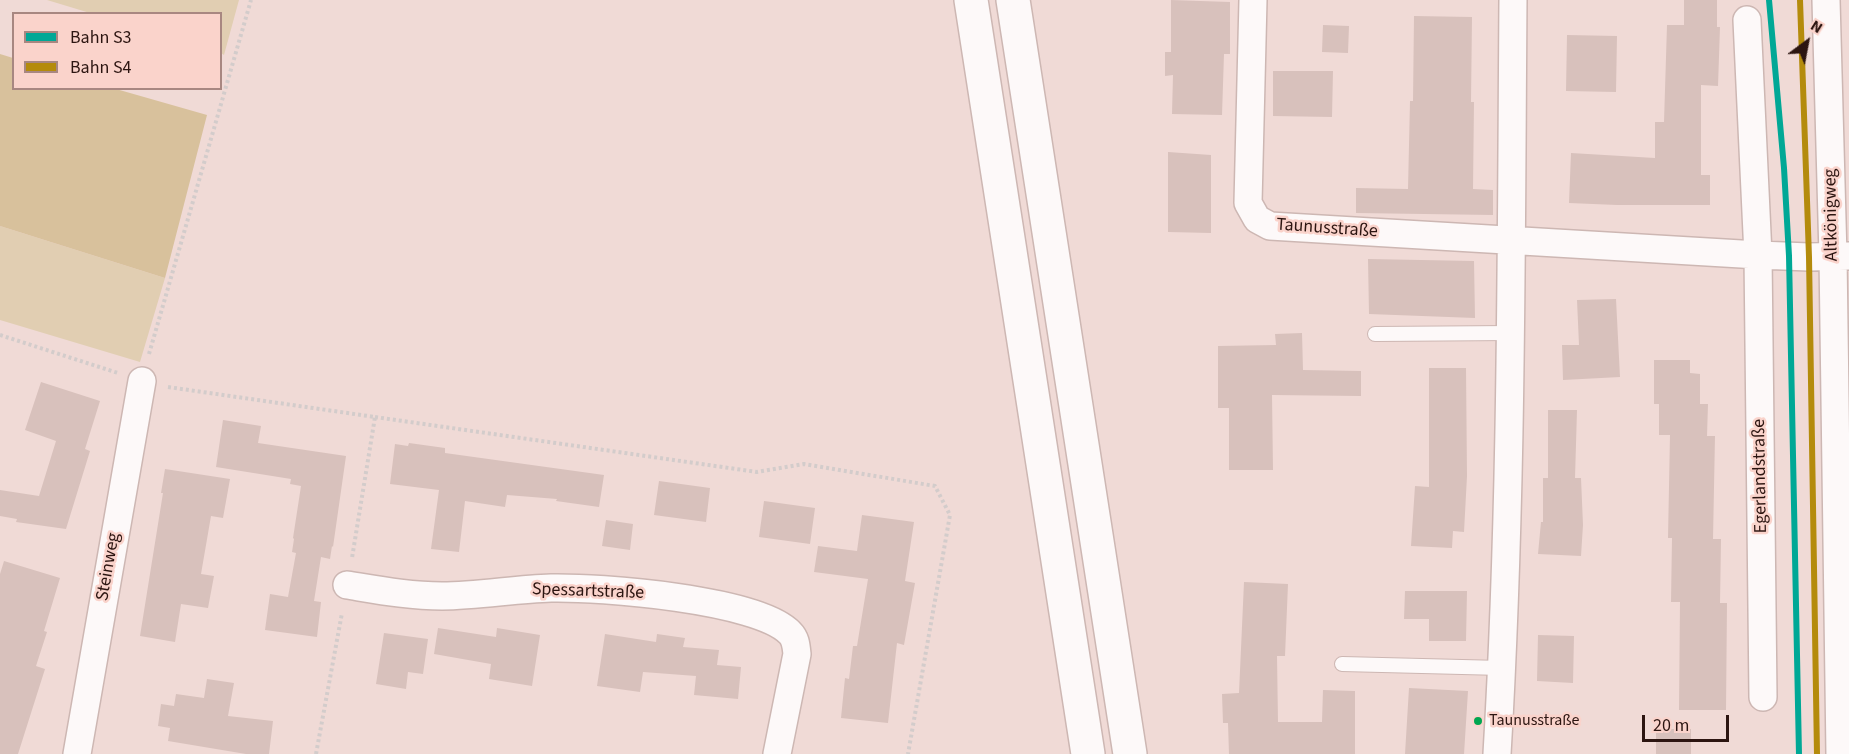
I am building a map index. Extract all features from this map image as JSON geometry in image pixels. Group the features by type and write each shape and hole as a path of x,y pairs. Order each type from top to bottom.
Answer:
{"highway":[{"path":"970,0 1088,754"},
{"path":"1013,0 1130,754"}],"street":[{"name":"Taunusstraße","path":"1253,0 1248,202 1257,219 1270,226 1758,255 1841,256"},
{"path":"1497,754 1502,668 1511,333 1513,0"},
{"name":"Altkönigweg","path":"1826,0 1841,256 1840,754"},
{"path":"1747,20 1758,255"},
{"name":"Egerlandstraße","path":"1758,255 1763,697"},
{"name":"Steinweg","path":"77,754 142,381"},
{"name":"Spessartstraße","path":"347,585 394,593 442,596 552,588 633,592 691,599 766,617 788,631 795,639 797,654 777,754"}],"lane":[{"path":"1376,334 1511,333"},
{"path":"1342,664 1502,668"}],"path":[{"path":"142,381 251,0"},
{"path":"0,335 142,381 169,387 757,472 804,464 935,486 950,516 908,754"},
{"path":"316,754 375,417"}],"shaded area":[{"path":"47,0 239,0 224,55 222,54 222,12 87,12"},
{"path":"0,54 12,58 12,90 120,90 207,115 165,278 0,226"},
{"path":"0,226 165,278 140,362 0,320"}],"building":[{"path":"1171,0 1230,2 1230,54 1224,54 1222,115 1172,114 1173,75 1165,76 1165,52 1171,52"},
{"path":"1684,0 1717,0 1717,27 1720,27 1718,86 1701,85 1701,175 1710,175 1710,205 1569,203 1571,153 1655,158 1655,122 1664,122 1667,25 1684,25"},
{"path":"1414,16 1472,17 1473,189 1493,190 1493,215 1356,213 1356,188 1408,189 1410,101 1413,101"},
{"path":"1323,25 1349,26 1348,53 1322,52"},
{"path":"1567,35 1617,36 1616,92 1566,91"},
{"path":"1273,71 1333,71 1332,117 1273,116"},
{"path":"1168,152 1211,155 1211,233 1168,232"},
{"path":"1368,259 1474,261 1475,318 1369,314"},
{"path":"1616,299 1620,377 1563,380 1562,345 1579,345 1577,300"},
{"path":"1302,333 1303,370 1361,371 1361,396 1272,395 1273,470 1229,470 1229,408 1218,408 1218,346 1276,345 1275,334"},
{"path":"1654,360 1690,360 1690,373 1700,374 1700,404 1708,404 1707,436 1715,436 1713,539 1721,539 1720,603 1727,603 1726,710 1679,710 1680,602 1671,602 1672,538 1668,538 1670,435 1659,435 1659,404 1654,404"},
{"path":"1429,368 1466,368 1467,476 1464,532 1453,531 1452,548 1411,546 1415,486 1429,487"},
{"path":"41,382 100,401 85,449 90,451 66,529 16,522 17,519 0,516 0,490 39,496 56,441 25,430"},
{"path":"1548,410 1577,410 1575,478 1581,478 1583,525 1581,556 1538,554 1541,522 1543,522 1543,478 1548,478"},
{"path":"223,420 261,426 258,443 346,456 333,547 330,559 321,557 314,601 321,602 317,637 265,630 270,594 288,597 296,553 292,552 293,538 301,486 290,484 291,479 216,467"},
{"path":"409,443 445,448 445,453 604,475 599,507 556,501 557,499 507,495 505,507 465,501 459,552 431,549 439,490 390,484 395,444 408,446"},
{"path":"165,469 230,479 223,518 211,516 201,574 214,576 208,608 181,604 175,642 140,636"},
{"path":"659,481 710,488 706,522 654,515"},
{"path":"764,501 815,508 810,544 759,537"},
{"path":"862,515 914,522 905,581 915,583 904,645 897,643 888,723 841,718 845,678 849,679 853,646 857,646 868,579 814,572 818,546 857,551"},
{"path":"606,520 633,524 630,550 602,546"},
{"path":"4,561 60,578 36,666 45,669 18,754 0,754 0,574"},
{"path":"1244,582 1288,584 1285,656 1277,656 1278,722 1322,722 1323,690 1355,691 1355,754 1229,754 1228,723 1223,723 1222,694 1239,693"},
{"path":"1405,591 1467,591 1466,641 1429,641 1429,619 1404,619"},
{"path":"438,628 496,637 497,628 540,635 532,686 489,679 491,664 434,654"},
{"path":"384,633 428,639 423,674 408,672 406,689 376,684"},
{"path":"605,634 656,642 657,634 685,638 683,647 719,650 717,665 741,667 738,699 694,695 696,676 643,672 640,692 597,686"},
{"path":"1538,635 1574,636 1573,683 1537,681"},
{"path":"207,679 234,683 228,716 273,721 269,754 246,754 168,741 170,728 158,726 161,704 174,706 176,694 204,698"},
{"path":"1409,688 1468,691 1464,754 1405,754"},
{"path":"1656,729 1691,729 1691,754 1656,754"}],"rail line":[{"name":"S3","path":"1769,0 1784,168 1789,256 1799,754"},
{"name":"S4","path":"1800,0 1809,257 1817,754"}],"place":[{"name":"Taunusstraße","path":"1478,721"}]}
